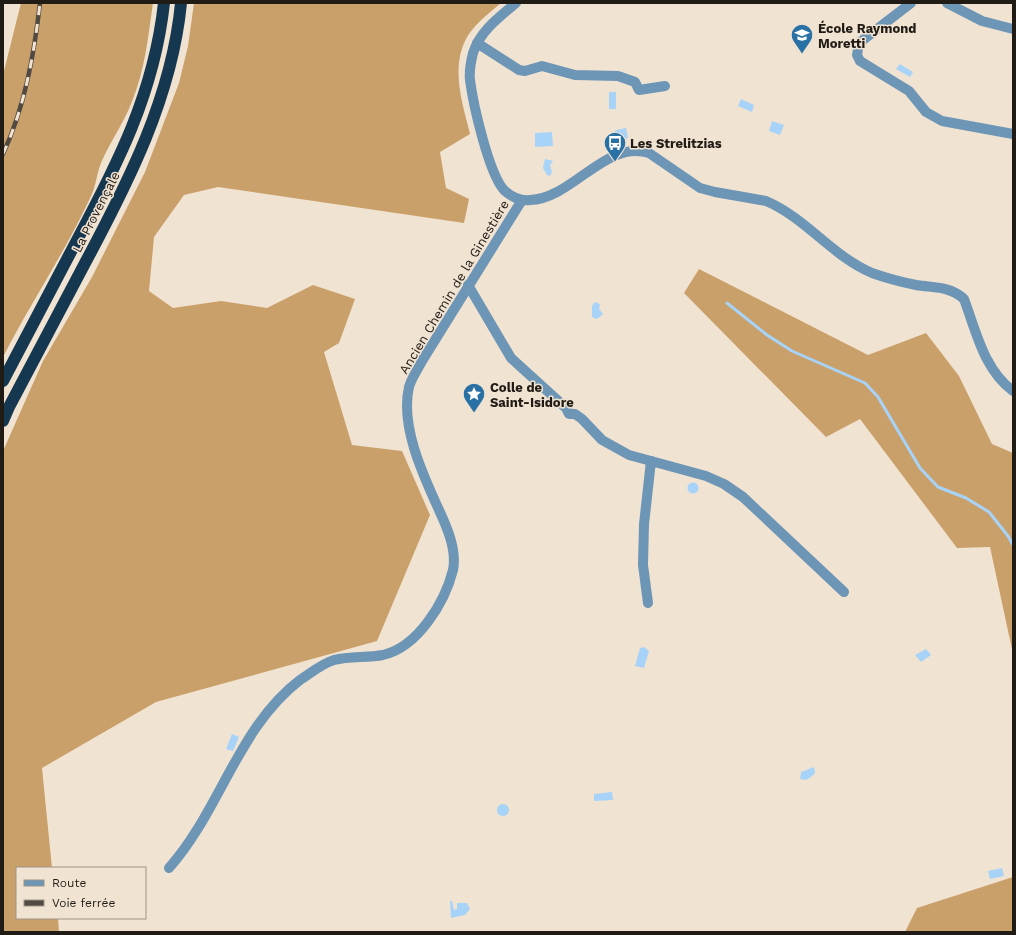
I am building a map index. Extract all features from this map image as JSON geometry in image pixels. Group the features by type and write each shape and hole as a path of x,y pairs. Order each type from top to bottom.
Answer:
{"highway":[{"name":"La Provençale","path":"3,381 120,158 151,75 164,3"},
{"name":"La Provençale","path":"3,421 108,221 146,139 165,86 176,38 181,3"}],"street":[{"path":"516,3 490,26 477,43 470,65 470,78 482,132 495,175 505,191 522,200 539,200 624,151 640,150 649,153 700,188 766,201 774,204 787,212 850,261 872,273 916,285 950,289 958,294 964,299 991,367 999,378 1013,390"},
{"path":"911,3 859,44 858,55 860,61 909,91 926,112 942,121 1013,134"},
{"path":"947,3 982,22 1013,29"},
{"path":"477,43 520,70 526,71 542,66 575,75 618,76 635,82 639,90 666,86"},
{"name":"Ancien Chemin de la Ginestière","path":"170,868 186,848 242,751 270,709 298,682 318,667 334,660 384,654 407,644 433,615 445,595 453,568 451,534 423,475 408,421 409,387 422,361 522,200"},
{"path":"468,285 511,358 566,408 569,414 575,414 582,419 602,440 629,455 706,476 724,484 743,497 844,592"},
{"path":"648,603 643,565 644,524 651,461"}],"shaded area":[{"path":"21,3 153,3 143,67 131,104 101,163 93,190 82,215 3,357 3,75"},
{"path":"194,3 501,3 472,30 465,41 461,52 459,64 460,88 470,134 440,152 446,188 469,199 464,223 218,187 184,195 154,237 149,291 173,308 221,301 267,308 313,285 355,299 339,343 324,352 352,445 402,451 430,515 377,641 156,702 42,768 52,867 16,867 16,919 58,919 59,932 3,932 3,451 43,361 92,277 145,172 179,83 188,46"},
{"path":"699,269 868,355 926,333 959,376 992,444 1013,453 1013,654 990,547 957,548 860,419 826,437 684,293"},
{"path":"1013,877 1013,932 905,932 917,908"}],"water":[{"path":"900,64 913,72 910,77 896,69"},
{"path":"609,92 616,92 616,109 609,109"},
{"path":"741,99 754,105 752,112 738,106"},
{"path":"772,121 784,125 780,135 769,131"},
{"path":"626,128 628,138 611,141 610,136 616,130"},
{"path":"552,132 553,146 535,147 535,133"},
{"path":"545,159 553,161 550,165 552,172 550,176 547,175 543,168"},
{"path":"595,302 600,304 599,309 603,314 597,319 592,317 592,306"},
{"path":"693,482 697,484 699,488 697,492 693,494 689,492 687,488 689,484"},
{"path":"644,647 649,651 644,668 635,666 640,648"},
{"path":"926,649 931,655 921,662 915,655"},
{"path":"232,734 239,737 233,751 226,749"},
{"path":"814,767 815,773 810,778 805,780 800,779 801,772"},
{"path":"612,792 613,800 594,801 594,794"},
{"path":"505,804 508,805 508,815 501,816 498,815 497,808 498,805"},
{"path":"1002,868 1004,876 990,879 988,871"},
{"path":"450,901 452,901 454,910 457,909 457,903 467,903 470,909 465,915 451,918"}],"waterway":[{"path":"727,303 767,335 792,351 865,383 878,397 920,468 938,487 966,498 989,512 1008,536 1013,545"}],"railway":[{"path":"3,154 11,136 28,80 40,3"}],"place":[{"name":"École Raymond Moretti","path":"802,54"},
{"name":"Les Strelitzias","path":"615,162"},
{"name":"Colle de Saint-Isidore","path":"474,414"}]}
